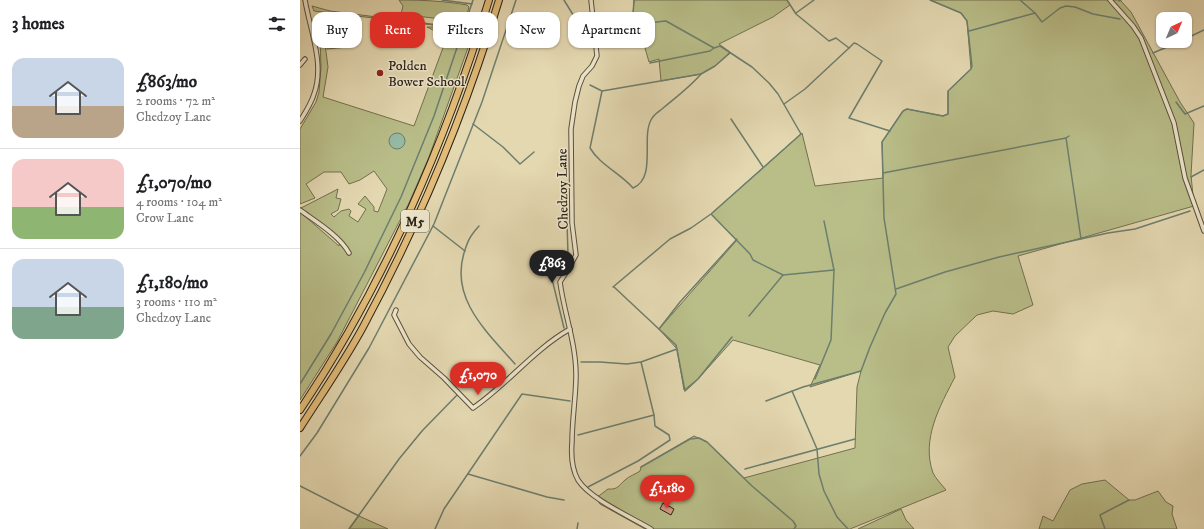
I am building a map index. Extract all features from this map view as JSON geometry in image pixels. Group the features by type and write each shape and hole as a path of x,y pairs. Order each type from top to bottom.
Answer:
{"highway":[{"name":"M5","path":"300,410 352,325 384,264 427,173 489,0"},
{"name":"M5","path":"300,428 362,329 394,267 438,172 472,83 499,0"}],"street":[{"path":"300,121 314,94 318,73 315,48 305,0"},
{"name":"Chedzoy Lane","path":"591,0 598,56 583,76 575,102 571,129 572,223 576,255 560,282 570,329 576,374 571,447 576,476 588,492 652,529"},
{"path":"1110,0 1133,26 1141,38 1174,123 1185,178 1204,231"},
{"path":"300,64 305,59"},
{"path":"300,210 335,237 349,253"},
{"path":"396,310 394,315 409,344 420,357 444,378 473,408 489,398 506,380 552,339 570,329"}],"shaded area":[{"path":"399,0 442,2 467,5 469,7 468,12 433,12 433,18 425,17 425,12 402,12 403,6"},
{"path":"634,0 787,0 790,5 773,17 719,44 730,52 715,66 701,74 661,81 659,59 649,62 645,48 655,48 655,12 633,12"},
{"path":"930,0 1120,0 1131,12 1180,102 1194,123 1191,175 1194,206 1018,256 1033,305 1013,314 993,311 977,315 955,336 948,347 955,377 938,411 929,448 933,473 946,490 850,529 645,529 600,504 596,498 608,489 616,488 640,471 641,467 694,436 707,442 744,478 855,448 857,387 861,371 810,387 820,365 733,340 698,379 684,390 677,349 659,329 737,240 711,214 802,133 815,186 883,178 882,142 903,111 907,109 943,116 948,114 948,91 971,69 967,21 961,13"},
{"path":"312,6 338,12 322,12 314,11"},
{"path":"362,15 370,16 370,18 362,17"},
{"path":"320,48 326,48 328,67 323,97 414,126 443,48 468,48 429,157 409,203 337,342 300,400 300,212 339,246 340,241 301,208 338,189 336,198 341,199 338,210 331,214 334,217 341,211 349,209 351,211 349,216 358,222 366,209 358,204 365,196 374,207 374,211 378,212 387,189 374,171 360,180 349,184 341,172 324,172 306,184 315,198 300,204 300,129 316,102 319,92 321,67"},
{"path":"397,133 403,135 405,141 403,147 397,149 391,147 389,141 391,135"},
{"path":"1105,480 1129,500 1135,500 1158,491 1166,502 1173,506 1172,514 1177,529 1039,529 1043,516 1053,521 1070,490 1082,484"},
{"path":"901,509 906,520 914,529 858,529"},
{"path":"359,516 388,529 349,529"}],"building":[{"path":"663,503 674,509 671,515 660,509"}],"waterway":[{"path":"442,0 472,4"},
{"path":"300,384 331,334 364,273 401,197 434,116 473,0"},
{"path":"300,456 317,433 369,348 434,224 482,102 516,0"},
{"path":"564,0 571,12"},
{"path":"613,287 670,239 691,228 711,214 801,134 778,94 752,67 720,46 714,48 666,21 648,23 637,19 633,15 634,0"},
{"path":"787,0 796,14 829,41 836,38 849,48 854,43 857,44 882,61 849,118 890,131"},
{"path":"796,13 814,0"},
{"path":"766,401 803,387 861,371 885,313 896,294 884,218 882,142 903,111 907,109 943,116 948,114 948,91 971,69 972,66 967,21 961,13 930,0"},
{"path":"1020,0 1035,13 1042,22 1060,8 1066,6 1075,7 1093,14 1120,19"},
{"path":"969,31 1035,13"},
{"path":"1192,36 1204,30"},
{"path":"650,63 710,51 714,48"},
{"path":"784,104 805,89 849,48"},
{"path":"1153,53 1165,48"},
{"path":"590,85 602,91 701,74 715,66 730,53"},
{"path":"602,91 590,148 599,159 633,188 640,183 645,176 647,167 648,128 652,118 701,74"},
{"path":"1176,102 1185,114 1204,106"},
{"path":"731,119 763,167"},
{"path":"473,124 503,147 520,164 534,152"},
{"path":"1069,136 1066,138 1081,239"},
{"path":"883,173 1066,138"},
{"path":"1191,177 1204,170"},
{"path":"896,289 945,272 999,257 1108,233 1135,229 1190,211"},
{"path":"712,215 750,254 753,260 783,275 834,270"},
{"path":"815,379 831,340 834,270 824,221"},
{"path":"564,328 552,279 568,255 567,222"},
{"path":"433,226 465,251"},
{"path":"479,226 470,238 464,253 461,270 462,285 474,314 493,340 515,364"},
{"path":"659,329 680,302 737,239"},
{"path":"749,316 783,275"},
{"path":"614,287 676,345 685,391 698,379 732,337"},
{"path":"581,362 627,364 641,362 677,349"},
{"path":"588,487 638,461 670,440 669,435 655,426 654,415 641,362"},
{"path":"792,391 817,449 819,474 824,491 837,517 848,529"},
{"path":"349,529 399,459 422,431 458,394"},
{"path":"435,529 444,509 522,394 570,401"},
{"path":"578,435 654,415"},
{"path":"641,467 690,439 699,438 707,442 752,486 793,521 796,526 794,529"},
{"path":"745,469 855,439"},
{"path":"468,474 547,497 564,500"},
{"path":"300,486 359,516"},
{"path":"1105,529 1100,515 1129,500"},
{"path":"577,529 578,523"}],"place":[{"name":"Polden Bower School","path":"380,73"}]}
